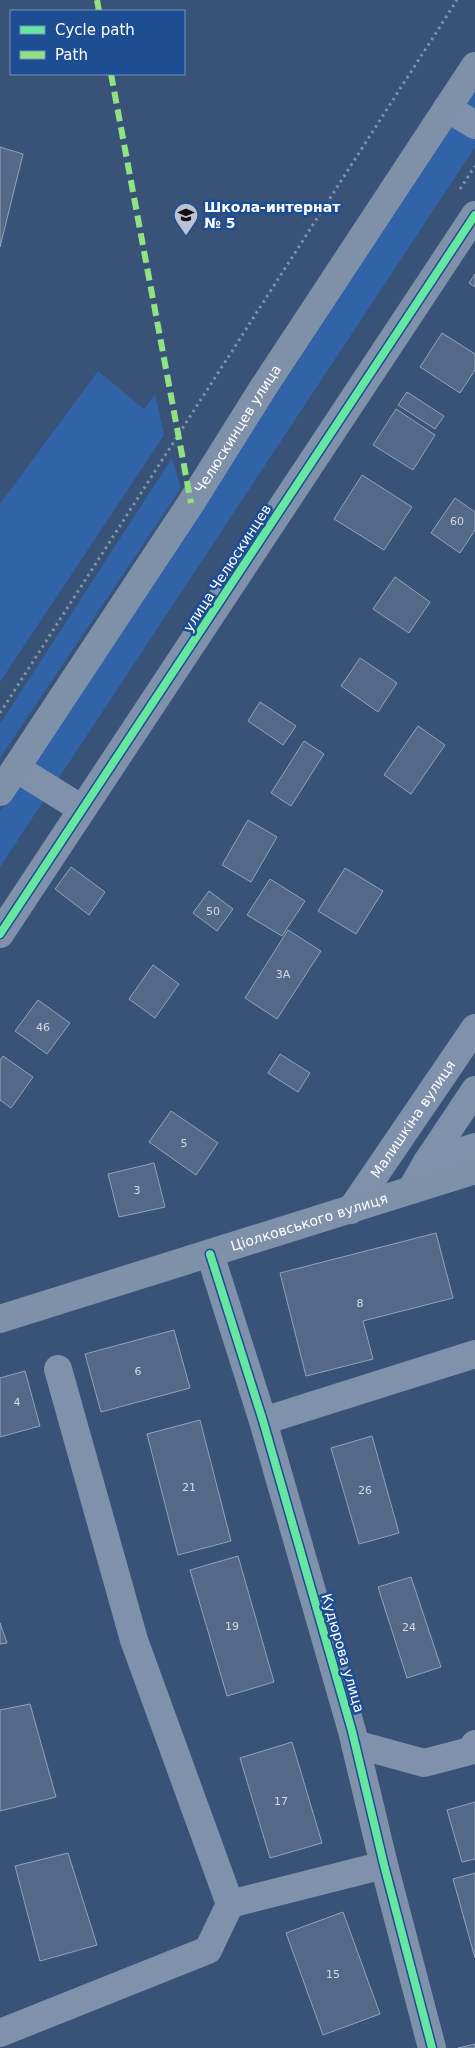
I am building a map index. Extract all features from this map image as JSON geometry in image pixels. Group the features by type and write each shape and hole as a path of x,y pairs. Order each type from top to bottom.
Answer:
{"main road":[{"name":"Челюскинцев улица","path":"0,792 475,66"},
{"name":"Ціолковського вулиця","path":"0,1319 213,1261 351,1210 475,1170"}],"street":[{"path":"447,108 475,125"},
{"name":"улица Челюскинцев","path":"0,934 475,215"},
{"path":"16,768 82,809"},
{"name":"Малишкіна вулиця","path":"351,1210 475,1028"},
{"path":"411,1190 427,1162 475,1090"},
{"path":"427,1162 475,1146"},
{"name":"Кудюрова улица","path":"213,1261 263,1421 355,1744 384,1865 432,2048"},
{"path":"263,1421 475,1354"},
{"path":"0,2033 208,1950 230,1904 134,1640 58,1369"},
{"path":"355,1744 424,1763 473,1749"},
{"path":"230,1904 384,1865"}],"path":[{"path":"0,713 457,0"}],"shaded area":[{"path":"475,89 475,147 0,867 0,812 168,560"},
{"path":"98,371 144,409 155,394 164,435 0,682 0,504"},
{"path":"172,458 181,488 0,758 0,724"}],"building":[{"path":"0,147 23,154 0,247"},
{"path":"475,274 475,287 469,283"},
{"path":"442,333 475,354 475,370 460,393 420,367"},
{"path":"407,392 444,416 435,429 398,405"},
{"path":"396,409 435,435 413,470 373,445"},
{"path":"362,475 412,507 384,550 334,519"},
{"path":"455,498 475,512 475,530 460,553 431,533"},
{"path":"395,577 430,602 409,633 373,609"},
{"path":"360,658 397,683 378,712 341,686"},
{"path":"260,702 296,726 283,745 248,721"},
{"path":"418,726 445,745 411,794 384,775"},
{"path":"304,741 324,754 291,806 271,793"},
{"path":"248,820 277,837 251,882 222,865"},
{"path":"71,867 105,892 89,915 55,889"},
{"path":"345,868 383,891 356,934 318,911"},
{"path":"270,879 305,901 282,936 247,915"},
{"path":"209,891 233,909 217,931 193,913"},
{"path":"288,930 321,951 277,1019 245,998"},
{"path":"153,965 179,984 155,1018 129,999"},
{"path":"38,1000 70,1023 47,1054 15,1031"},
{"path":"280,1054 310,1073 298,1092 268,1073"},
{"path":"3,1056 33,1077 11,1108 0,1100 0,1060"},
{"path":"171,1111 218,1143 196,1175 149,1142"},
{"path":"154,1163 165,1207 119,1217 108,1174"},
{"path":"436,1233 453,1298 363,1321 373,1359 306,1376 280,1273"},
{"path":"174,1330 190,1388 101,1412 85,1354"},
{"path":"25,1371 40,1426 0,1437 0,1378"},
{"path":"200,1420 231,1541 178,1555 147,1434"},
{"path":"372,1436 399,1533 359,1544 331,1448"},
{"path":"238,1556 274,1682 227,1696 190,1570"},
{"path":"411,1577 441,1667 407,1678 378,1587"},
{"path":"0,1623 7,1643 0,1644"},
{"path":"30,1704 56,1797 0,1811 0,1710"},
{"path":"292,1742 322,1843 270,1858 240,1758"},
{"path":"475,1802 475,1859 462,1862 447,1810"},
{"path":"68,1853 97,1945 40,1961 15,1866"},
{"path":"475,1873 475,1958 453,1879"},
{"path":"343,1912 380,2014 323,2035 286,1933"},
{"path":"475,2044 475,2048 458,2048"}],"marked path":[{"path":"97,0 99,10"},
{"path":"111,75 191,503"}],"cycle path":[{"path":"0,934 475,215"},
{"path":"210,1254 263,1421 352,1731 384,1865 432,2048"}],"place":[{"name":"Школа-интернат № 5","path":"186,236"}]}
